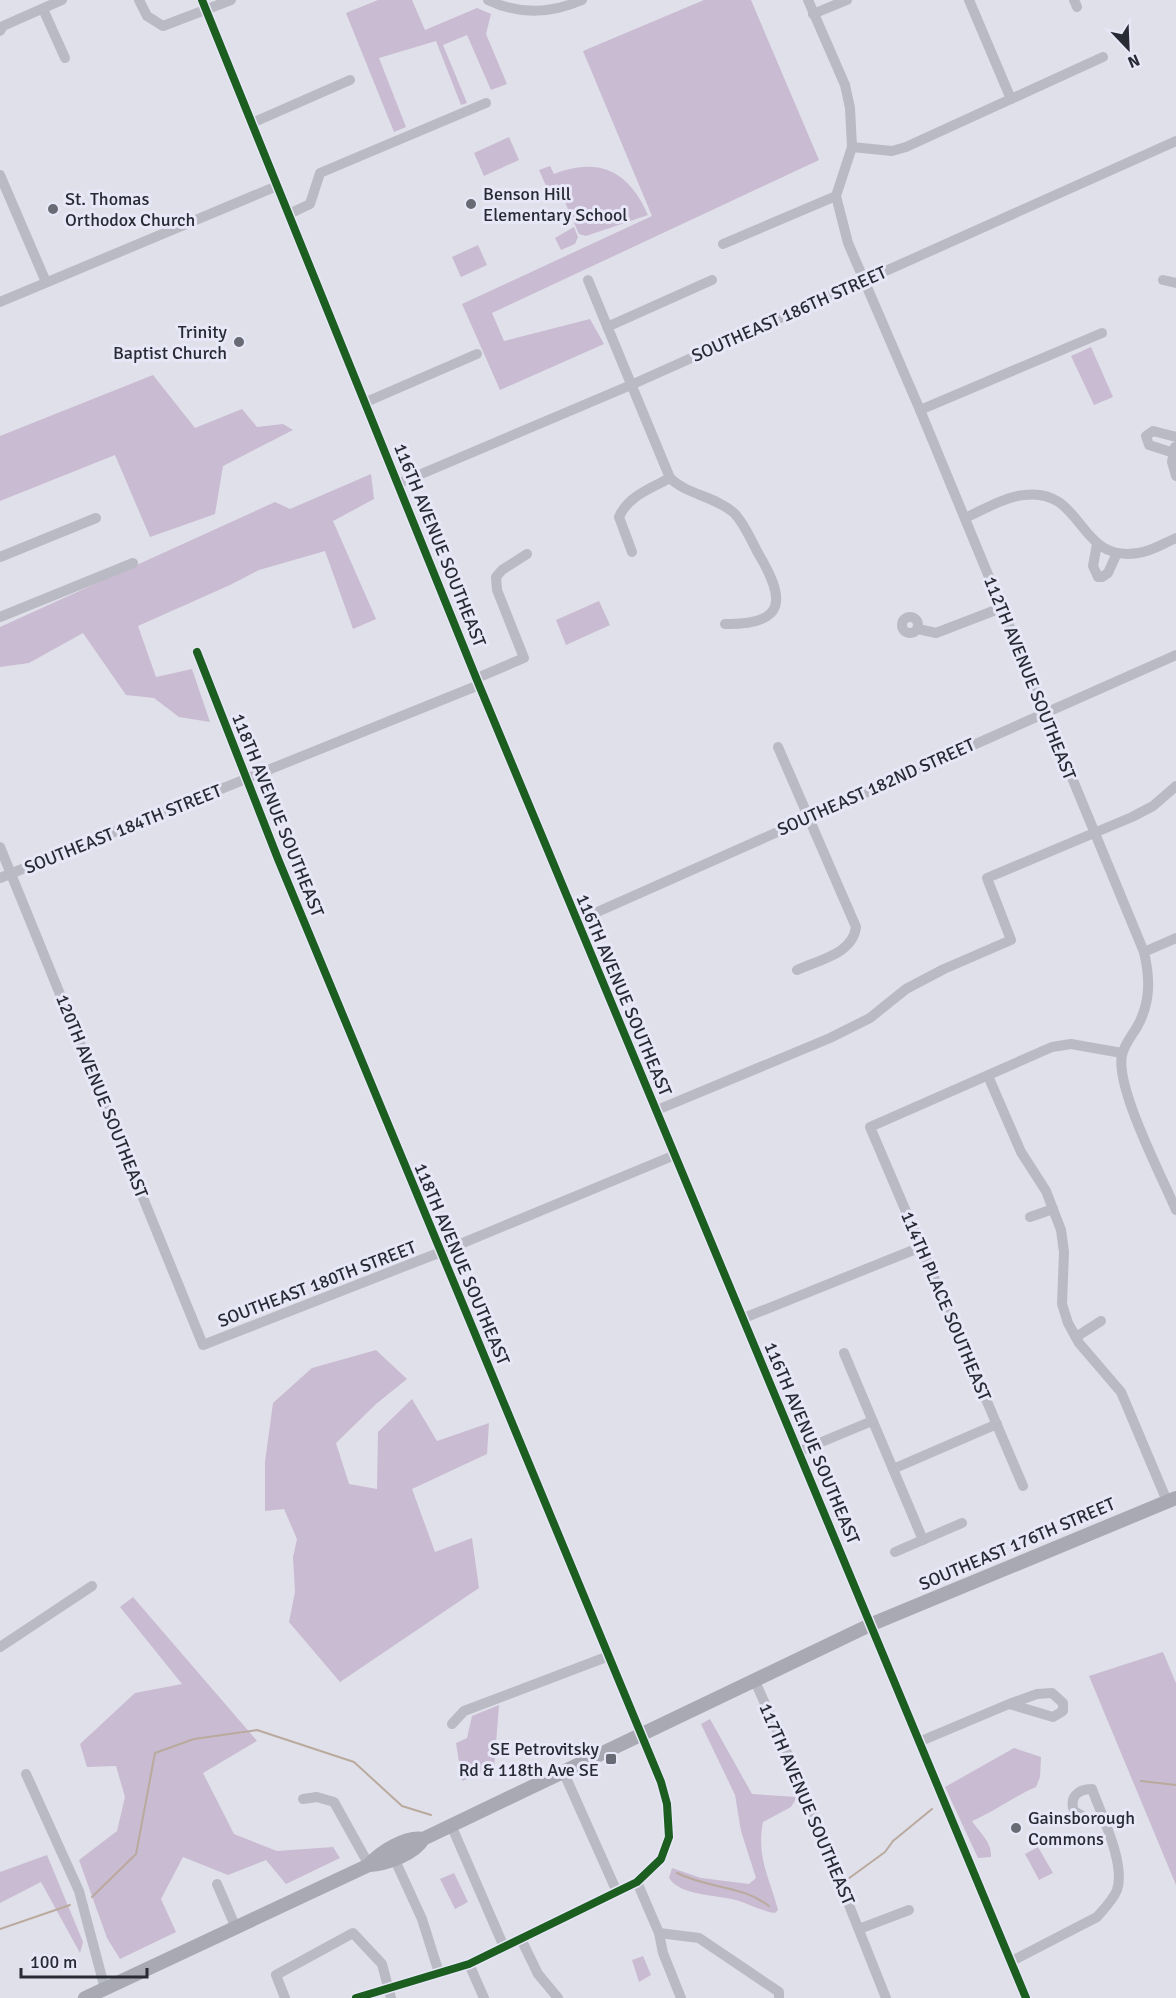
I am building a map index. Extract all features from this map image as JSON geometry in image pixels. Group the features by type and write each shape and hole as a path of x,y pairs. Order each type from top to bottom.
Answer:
{"main road":[{"name":"SOUTHEAST 176TH STREET","path":"423,1839 640,1733 872,1624 1172,1499"},
{"path":"85,1998 369,1865 383,1853 415,1838 423,1839 419,1846 381,1864 369,1865"}],"street":[{"path":"0,31 3,26 62,0"},
{"path":"139,0 147,16 163,26 204,5 231,0"},
{"path":"488,0 506,8 543,11 565,7 582,0"},
{"path":"723,244 836,196 852,147 850,108 845,85 808,0"},
{"path":"813,14 847,0"},
{"path":"969,0 1011,99"},
{"name":"116TH AVENUE SOUTHEAST","path":"204,5 400,483 478,682 921,1741 1026,1998"},
{"path":"43,9 65,58"},
{"path":"852,147 892,151 906,147 1103,57"},
{"path":"252,123 350,81"},
{"path":"289,214 310,204 320,173 486,103"},
{"name":"SOUTHEAST 186TH STREET","path":"400,483 631,385 1176,141"},
{"path":"0,175 46,282"},
{"path":"0,302 277,186"},
{"name":"112TH AVENUE SOUTHEAST","path":"836,196 848,243 920,410 1144,951 1149,976 1148,998 1141,1020 1122,1053"},
{"path":"588,280 670,478 677,485 724,505 736,515 776,586 777,600 774,610 769,615 749,625 725,624"},
{"path":"608,327 712,280"},
{"path":"1163,280 1176,283"},
{"path":"920,410 1102,333"},
{"path":"366,402 477,354"},
{"path":"1175,446 1172,462 1176,476"},
{"path":"632,552 619,517 623,507 630,500 670,478"},
{"path":"965,518 1010,498 1026,494 1059,500 1070,509 1102,549 1117,553 1140,553 1176,538"},
{"path":"0,557 96,518"},
{"path":"1098,544 1093,566 1098,577 1102,578 1108,573 1117,553"},
{"name":"SOUTHEAST 184TH STREET","path":"0,878 247,779 478,682 524,658 497,590 496,577 502,570 527,554"},
{"path":"0,617 133,563"},
{"path":"918,629 936,633 1001,608"},
{"name":"118TH AVENUE SOUTHEAST","path":"197,652 441,1252 661,1782 670,1821 669,1837 661,1859 637,1882 469,1964 356,1998"},
{"name":"SOUTHEAST 182ND STREET","path":"577,921 1176,655"},
{"path":"778,747 810,816 856,927 855,934 847,948 797,970"},
{"path":"657,1110 830,1038 870,1018 906,989 1011,940 987,878 1153,806 1176,786"},
{"name":"120TH AVENUE SOUTHEAST","path":"0,847 203,1345"},
{"path":"1144,951 1176,938"},
{"path":"1172,1499 1121,1392 1093,1361 1076,1337 1062,1304 1064,1252 1061,1230 1046,1191 1021,1152 988,1076 1052,1047 1071,1044 1122,1053 1123,1082 1176,1210"},
{"name":"114TH PLACE SOUTHEAST","path":"988,1076 870,1126 1023,1486"},
{"name":"SOUTHEAST 180TH STREET","path":"203,1345 441,1252 675,1155"},
{"path":"1030,1217 1053,1209"},
{"path":"744,1318 921,1247"},
{"path":"1076,1337 1101,1321"},
{"path":"844,1353 923,1540"},
{"path":"800,1451 872,1421"},
{"path":"893,1469 997,1424"},
{"path":"895,1552 962,1524"},
{"path":"0,1647 92,1586"},
{"path":"452,1725 464,1710 609,1656"},
{"name":"117TH AVENUE SOUTHEAST","path":"754,1679 886,1998"},
{"path":"921,1741 1009,1704"},
{"path":"563,1771 617,1892"},
{"path":"26,1774 79,1891 105,1989"},
{"path":"303,1799 317,1797 334,1802 369,1865"},
{"path":"1012,1961 1097,1917 1107,1906 1117,1889 1118,1877 1117,1859 1104,1822"},
{"path":"451,1826 504,1947"},
{"path":"394,1858 422,1919 438,1973"},
{"path":"637,1882 659,1933 663,1953 681,1998"},
{"path":"217,1884 236,1928"},
{"name":"117TH AVENUE SOUTHEAST","path":"859,1929 909,1910"},
{"path":"285,1998 276,1975 353,1933 382,1964 391,1998"},
{"path":"659,1933 699,1938 779,1992 778,1998"},
{"path":"521,1939 547,1986 558,1998"},
{"path":"469,1964 484,1998"}],"shaded area":[{"path":"378,0 412,0 425,30 477,8 491,14 486,34 507,84 491,90 467,35 443,45 467,103 461,105 436,41 379,58 406,127 394,132 346,13"},
{"path":"704,0 751,0 819,160 492,313 504,341 590,319 604,344 500,390 462,304 652,216 583,51"},
{"path":"509,137 519,160 484,176 474,153"},
{"path":"550,166 554,174 585,167 610,171 631,187 648,215 586,236 579,234 557,184 547,188 539,170"},
{"path":"574,227 578,237 575,244 561,250 555,238"},
{"path":"478,245 487,265 461,277 452,257"},
{"path":"1091,347 1113,397 1094,405 1071,356"},
{"path":"153,375 195,428 242,409 257,427 283,424 293,430 223,466 215,514 150,537 115,455 0,501 0,436"},
{"path":"371,474 374,499 333,521 376,619 353,629 325,551 259,570 138,626 156,677 192,669 210,722 179,717 154,698 126,695 83,633 29,663 0,667 0,627 275,502 290,509"},
{"path":"599,601 610,625 566,645 556,620"},
{"path":"376,1350 407,1379 376,1404 336,1443 349,1484 377,1489 378,1432 412,1399 437,1441 489,1423 487,1454 412,1489 435,1552 472,1538 479,1588 340,1682 289,1622 295,1592 293,1557 297,1539 284,1509 265,1511 265,1462 273,1403 312,1368"},
{"path":"133,1597 257,1741 203,1773 234,1834 277,1851 333,1847 340,1858 286,1884 266,1860 228,1875 183,1857 161,1899 176,1932 120,1959 107,1938 79,1860 117,1831 125,1797 116,1766 87,1767 80,1744 135,1693 182,1684 120,1607"},
{"path":"1163,1652 1176,1683 1176,1885 1089,1676"},
{"path":"499,1705 494,1769 462,1781 456,1743 467,1738 472,1716"},
{"path":"710,1719 752,1794 797,1797 791,1807 763,1822 761,1846 778,1910 775,1913 731,1899 691,1892 682,1889 669,1878 672,1868 701,1878 749,1884 756,1878 741,1831 735,1795 701,1724"},
{"path":"1014,1748 1041,1757 1040,1777 1036,1787 972,1821 988,1842 991,1852 991,1857 978,1858 945,1787"},
{"path":"1038,1847 1053,1873 1039,1880 1025,1854"},
{"path":"47,1855 83,1942 80,1953 41,1882 0,1903 0,1872"},
{"path":"454,1873 468,1902 455,1909 440,1879"},
{"path":"643,1956 651,1975 639,1982 632,1960"}],"waterway":[{"path":"92,1897 136,1854 155,1753 194,1739 257,1730 354,1762 402,1806 431,1815"},
{"path":"1141,1781 1176,1785"},
{"path":"848,1879 885,1852 893,1841 932,1809"},
{"path":"677,1873 701,1882 748,1894 769,1906"},
{"path":"0,1929 70,1905"}],"cycle path":[{"path":"202,0 479,685 1026,1998"},
{"path":"197,652 278,859 661,1782 667,1804 669,1837 661,1859 637,1882 469,1964 356,1998"}],"place":[{"name":"Benson Hill Elementary School","path":"471,204"},
{"name":"St. Thomas Orthodox Church","path":"53,209"},
{"name":"Trinity Baptist Church","path":"239,342"},
{"name":"SE Petrovitsky Rd & 118th Ave SE","path":"611,1759"},
{"name":"Gainsborough Commons","path":"1016,1828"}]}
